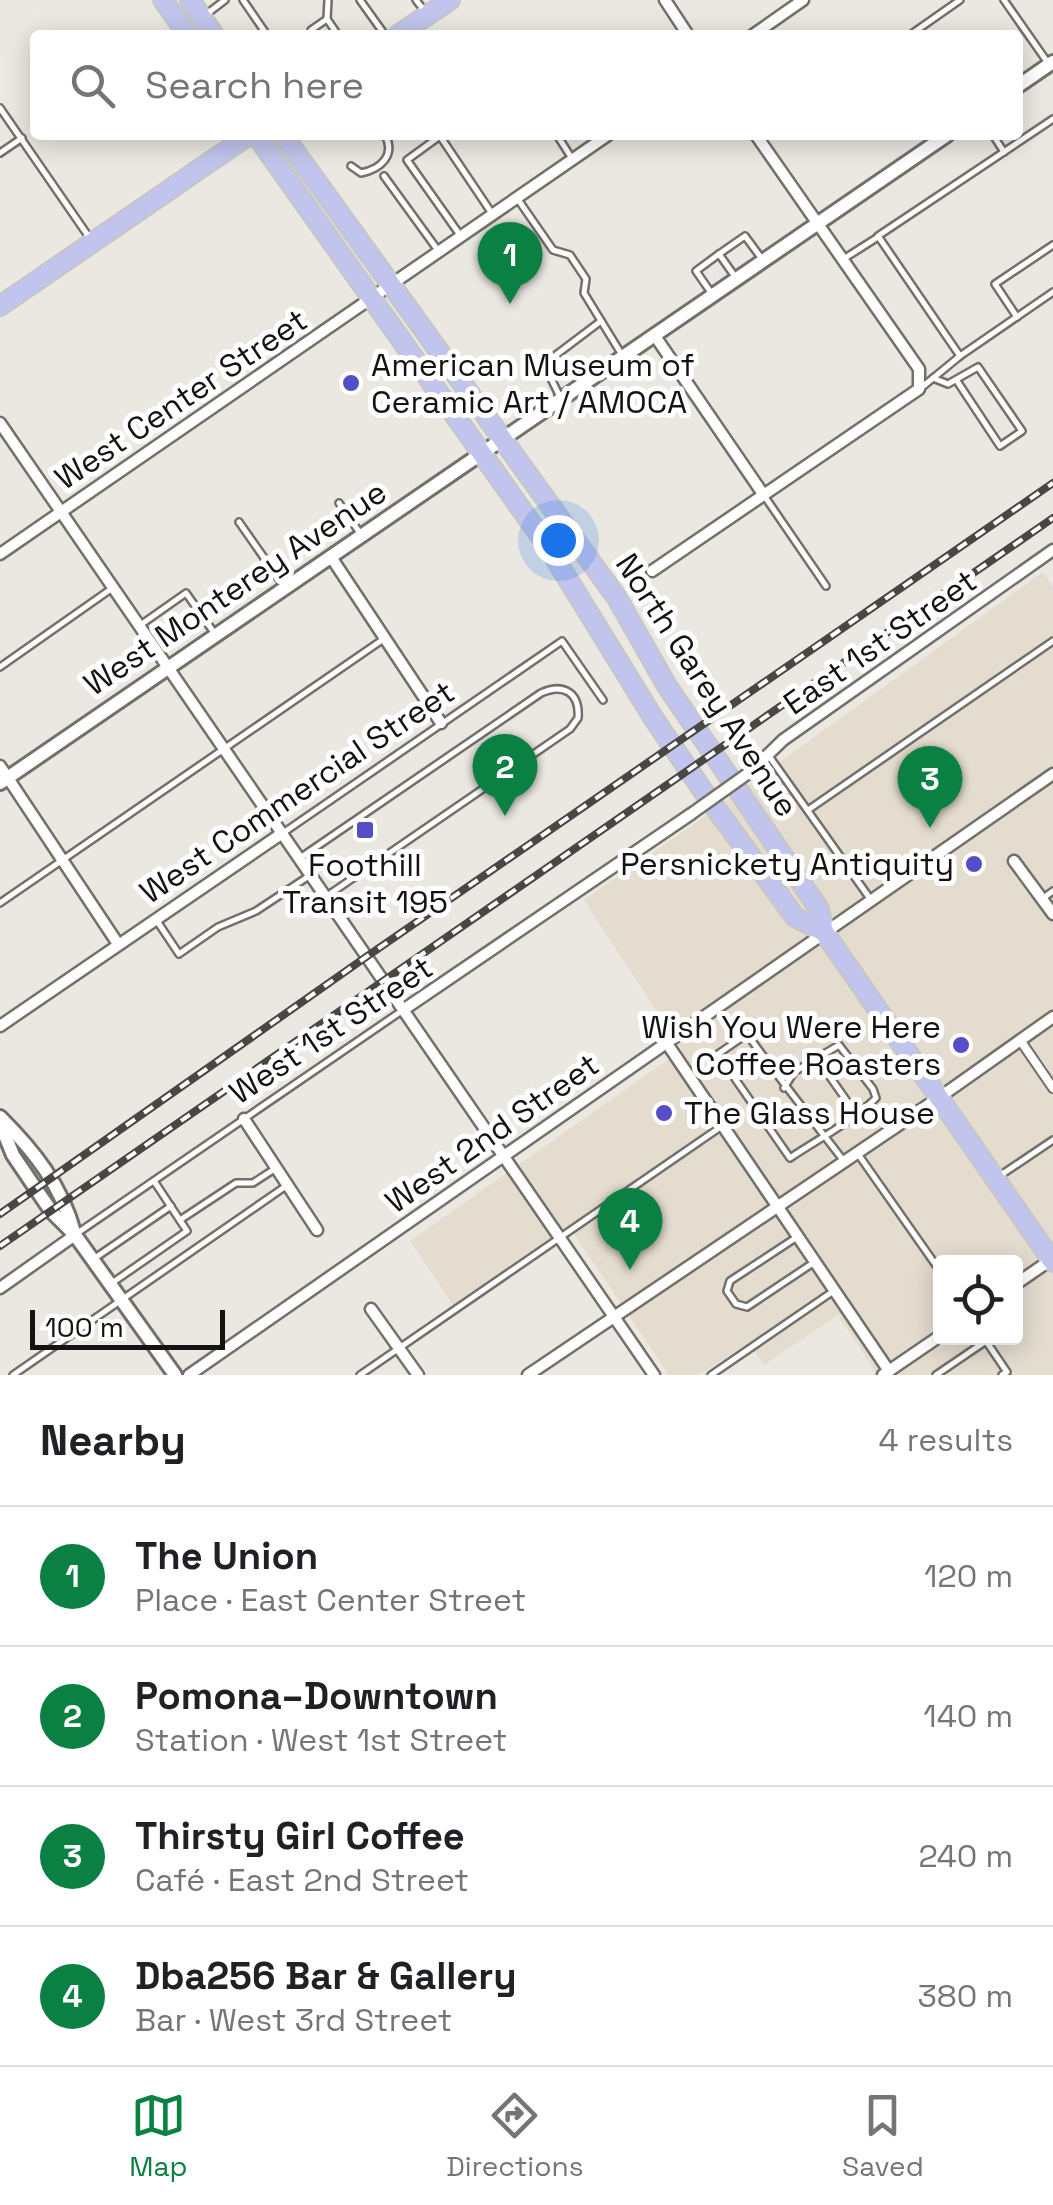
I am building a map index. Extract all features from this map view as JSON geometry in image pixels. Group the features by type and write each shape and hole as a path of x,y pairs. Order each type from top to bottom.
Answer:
{"main road":[{"path":"163,0 184,30"},
{"path":"190,0 211,30"},
{"path":"402,30 422,8 450,0"},
{"path":"0,305 246,140"},
{"name":"North Garey Avenue","path":"257,140 548,547 654,719 723,816 796,917 824,932"},
{"name":"North Garey Avenue","path":"288,140 617,598 667,686 819,909 824,932"},
{"path":"824,932 1052,1260"}],"street":[{"path":"664,0 685,30"},
{"path":"760,30 802,0"},
{"path":"1023,83 1051,63"},
{"name":"West Center Street","path":"0,554 601,140"},
{"path":"652,571 919,390 919,369 763,140"},
{"name":"West Monterey Avenue","path":"3,776 331,557 940,140"},
{"path":"655,336 763,494"},
{"path":"0,423 4,438 62,510 222,750 654,1375"},
{"name":"East 1st Street","path":"691,814 750,772 783,740 1052,554"},
{"path":"331,557 441,724"},
{"name":"West 2nd Street","path":"189,1375 1053,774"},
{"path":"3,776 118,944"},
{"name":"West 1st Street","path":"403,1010 691,814"},
{"name":"West Commercial Street","path":"0,1026 281,834"},
{"path":"1014,861 1053,914"},
{"path":"528,1375 1053,1017"},
{"path":"1020,1040 1053,1088"},
{"path":"666,1042 888,1374 933,1341"},
{"path":"244,1119 317,1230"},
{"path":"0,1120 28,1145 57,1187 66,1201 75,1235 174,1375"},
{"name":"West 1st Street","path":"0,1288 75,1235"},
{"path":"1023,1279 1052,1260"},
{"path":"371,1309 418,1375"}],"lane":[{"path":"202,17 225,0"},
{"path":"243,0 264,30"},
{"path":"328,0 327,19 335,30"},
{"path":"360,0 381,30"},
{"path":"917,30 960,0"},
{"path":"1004,0 1051,63"},
{"path":"310,30 327,19"},
{"path":"0,108 93,242"},
{"path":"1023,139 1053,119"},
{"path":"0,153 22,138"},
{"path":"351,166 361,173 371,171 387,159 390,150 387,140"},
{"path":"435,140 408,160 461,236"},
{"path":"443,140 493,214"},
{"path":"560,140 573,159"},
{"path":"996,140 1004,152"},
{"path":"843,260 1022,140"},
{"path":"384,176 439,252"},
{"path":"516,198 553,250 570,255 586,279 584,293 624,357"},
{"path":"713,296 696,271 745,236 764,261"},
{"path":"878,236 960,356"},
{"path":"1017,317 995,284 1053,245"},
{"path":"719,254 737,280"},
{"path":"919,390 960,356 1053,292"},
{"path":"561,399 544,364 601,320"},
{"path":"933,378 948,384 978,367 1022,432 1000,446 957,381"},
{"path":"763,494 826,586"},
{"path":"339,502 362,535"},
{"path":"239,522 285,588"},
{"path":"0,666 114,588"},
{"path":"139,626 186,593 215,635"},
{"path":"0,903 384,638"},
{"name":"West Commercial Street","path":"281,834 562,640 602,700"},
{"path":"808,810 1053,641"},
{"path":"298,860 541,692 562,687 576,699 578,718 570,729 324,898"},
{"path":"769,756 871,900"},
{"path":"156,918 179,954 218,927 256,911 309,876"},
{"path":"1042,898 1053,891"},
{"name":"West 1st Street","path":"75,1235 403,1010"},
{"path":"784,1088 794,1072 836,1046 846,1050 876,1098 856,1114 824,1135 790,1158 718,1054 747,1034 784,1088 824,1135 844,1161"},
{"path":"816,1057 856,1114"},
{"path":"360,1375 722,1126"},
{"path":"996,1178 1053,1140"},
{"path":"856,1152 933,1261"},
{"path":"180,1220 236,1183 254,1182 276,1168"},
{"path":"110,1284 187,1231 154,1181"},
{"path":"13,1375 288,1186"},
{"path":"92,1259 171,1206"},
{"path":"797,1237 730,1281 727,1291 736,1304 747,1306 814,1262"},
{"path":"711,1375 834,1291"},
{"path":"936,1375 986,1341 1007,1372 1002,1375"}],"shaded area":[{"path":"1043,572 1053,587 1053,1375 877,1375 838,1315 764,1365 748,1343 699,1375 669,1375 568,1225 453,1305 410,1241 682,1050 584,900"}],"railway":[{"path":"0,1214 1053,483"},
{"path":"0,1246 1053,518"}],"place":[{"name":"The Union","path":"510,304"},
{"name":"American Museum of Ceramic Art / AMOCA","path":"351,383"},
{"name":"Pomona–Downtown","path":"505,816"},
{"name":"Thirsty Girl Coffee","path":"930,828"},
{"name":"Foothill Transit 195","path":"365,830"},
{"name":"Persnickety Antiquity","path":"974,864"},
{"name":"Wish You Were Here Coffee Roasters","path":"961,1045"},
{"name":"The Glass House","path":"664,1113"},
{"name":"Dba256 Bar & Gallery","path":"630,1270"}]}
